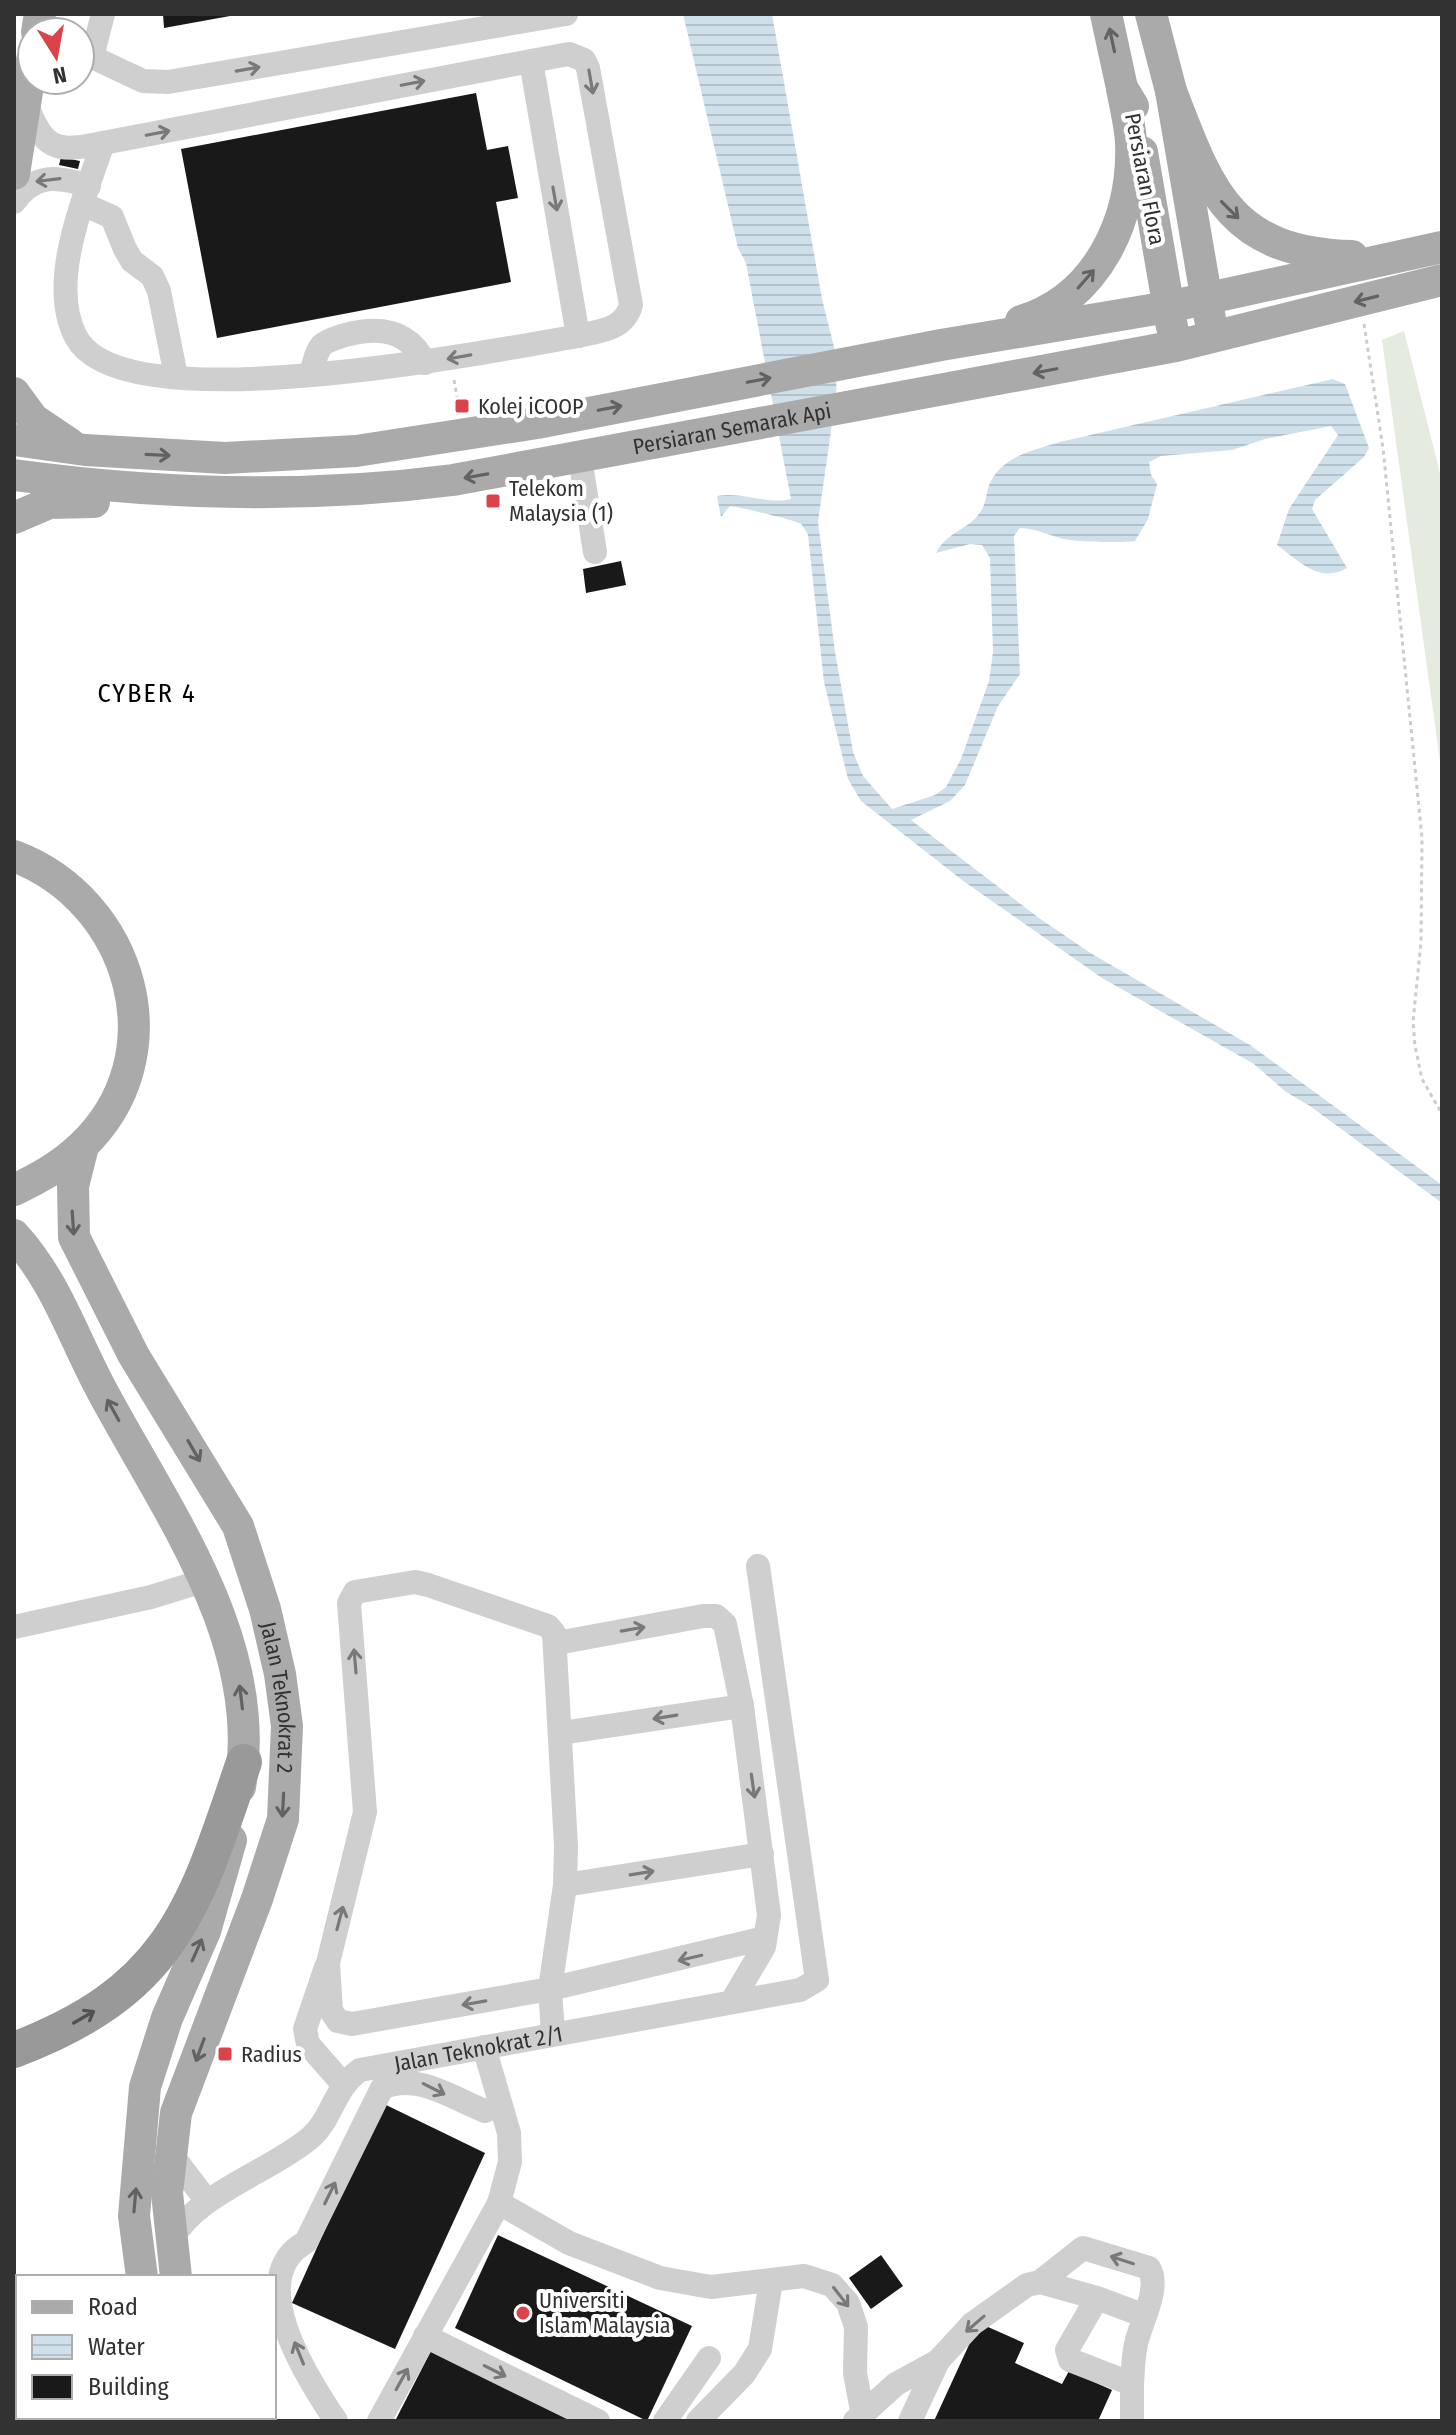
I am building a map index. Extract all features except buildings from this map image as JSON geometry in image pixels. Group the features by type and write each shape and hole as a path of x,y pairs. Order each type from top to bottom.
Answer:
{"highway":[{"path":"14,2050 52,2036 93,2013 165,1948 189,1912 244,1762"}],"main road":[{"name":"Persiaran Flora","path":"1106,14 1122,88 1135,111 1176,346"},
{"name":"Persiaran Flora","path":"1151,14 1171,91 1214,338"},
{"path":"941,345 1029,319 1072,294 1098,265 1111,246 1127,197 1131,141 1122,88"},
{"path":"1171,91 1200,167 1216,195 1232,214 1274,242 1296,251 1353,257 1439,248"},
{"path":"14,174 27,96"},
{"name":"Persiaran Semarak Api","path":"14,440 81,450 164,456 289,457 464,436 941,345 1206,300 1439,248"},
{"name":"Persiaran Semarak Api","path":"14,475 196,493 387,489 580,458 1176,346 1442,280"},
{"path":"14,393 47,431 81,450"},
{"path":"14,518 49,503 115,502 196,493"},
{"path":"14,856 41,866 79,894 108,930 127,973 134,1019 129,1065 111,1109 83,1146 49,1173 14,1190"},
{"name":"Jalan Teknokrat 2","path":"83,1146 73,1186 74,1237 134,1356 238,1526 265,1609 280,1674 287,1726 283,1819 257,1899 176,2113 167,2193 176,2275"},
{"name":"Jalan Teknokrat 2","path":"14,1235 36,1259 59,1296 98,1384 206,1580 239,1685 244,1762 229,1852 205,1931 167,2018 145,2087 134,2216 142,2275"}],"street":[{"path":"96,62 143,81 168,82 566,14"},
{"path":"33,96 38,133 47,143 73,149 103,143 531,61 569,54 584,60 588,68 631,305 625,320 618,325 578,336 425,363 311,374 207,379 121,367 96,359 84,350 69,319 67,267 103,143"},
{"path":"531,61 578,336"},
{"path":"14,202 32,182 44,178 86,195 112,217 132,261 152,276 159,291 176,376"},
{"path":"311,374 318,352 329,340 366,329 403,336 417,347 425,363"},
{"path":"580,458 595,552"},
{"name":"Jalan Teknokrat 2/1","path":"342,2083 360,2070 553,2032 800,1990 817,1980 758,1566"},
{"path":"14,1627 151,1597 206,1580"},
{"path":"172,2239 207,2201 283,2160 314,2134 335,2102 342,2083 308,2044 305,2029 328,1963 365,1812 351,1595 415,1582 428,1585 548,1626 557,1643 565,1885 550,1989 553,2032"},
{"path":"557,1643 716,1616 725,1624 742,1706 769,1915 757,1962 732,2001"},
{"path":"561,1733 742,1706"},
{"path":"565,1885 762,1854"},
{"path":"328,1963 331,2011 338,2021 345,2023 550,1989 765,1938"},
{"path":"476,2048 485,2111 494,2136 510,2162"},
{"path":"379,2421 499,2203 510,2162 509,2133 476,2048"},
{"path":"336,2421 312,2386 277,2301 278,2274 287,2255 306,2242 382,2088 395,2082 422,2083 485,2111"},
{"path":"171,2154 207,2201"},
{"path":"499,2203 569,2243 660,2278 711,2287 804,2276 832,2285 848,2303 856,2327 855,2373 861,2419"},
{"path":"910,2421 938,2361 972,2324 1027,2285 1040,2282 1083,2248 1149,2268 1153,2274 1136,2345 1132,2421"},
{"path":"698,2421 744,2374 760,2349 771,2281"},
{"path":"1040,2282 1145,2316"},
{"path":"1097,2298 1067,2350 1067,2356 1070,2360 1132,2384"},
{"path":"425,2336 598,2421"},
{"path":"665,2421 709,2358"},
{"path":"861,2419 896,2384 938,2361"}],"path":[{"path":"1361,300 1383,448 1422,838 1421,942 1413,1022 1415,1046 1422,1079 1442,1114"},
{"path":"451,358 464,436"}],"shaded area":[{"path":"1404,331 1442,481 1442,776 1382,340"}],"water":[{"path":"683,14 772,14 822,299 837,359 836,396 818,522 835,652 853,752 863,776 892,809 935,795 946,787 961,759 989,681 993,652 990,558 982,545 970,544 936,553 946,540 981,511 991,481 1004,465 1021,455 1060,442 1333,379 1345,384 1369,448 1364,457 1315,500 1312,509 1347,568 1337,572 1318,572 1301,564 1277,545 1289,509 1338,435 1331,426 1265,439 1232,450 1161,456 1149,462 1151,475 1157,484 1148,519 1135,541 1070,540 1020,528 1014,536 1020,674 998,706 965,785 950,801 911,820 1039,918 1092,954 1250,1045 1442,1185 1442,1203 1310,1106 1286,1092 1254,1064 1102,978 962,880 861,801 848,779 824,682 808,534 797,522 730,506 721,517 717,496 791,499 746,263 738,248"}],"place":[{"name":"Kolej iCOOP","path":"462,406"},
{"name":"Telekom Malaysia (1)","path":"493,501"},
{"name":"Radius","path":"225,2054"},
{"name":"Universiti Islam Malaysia","path":"523,2313"}],"district":[{"name":"CYBER 4","path":"147,693"}]}
